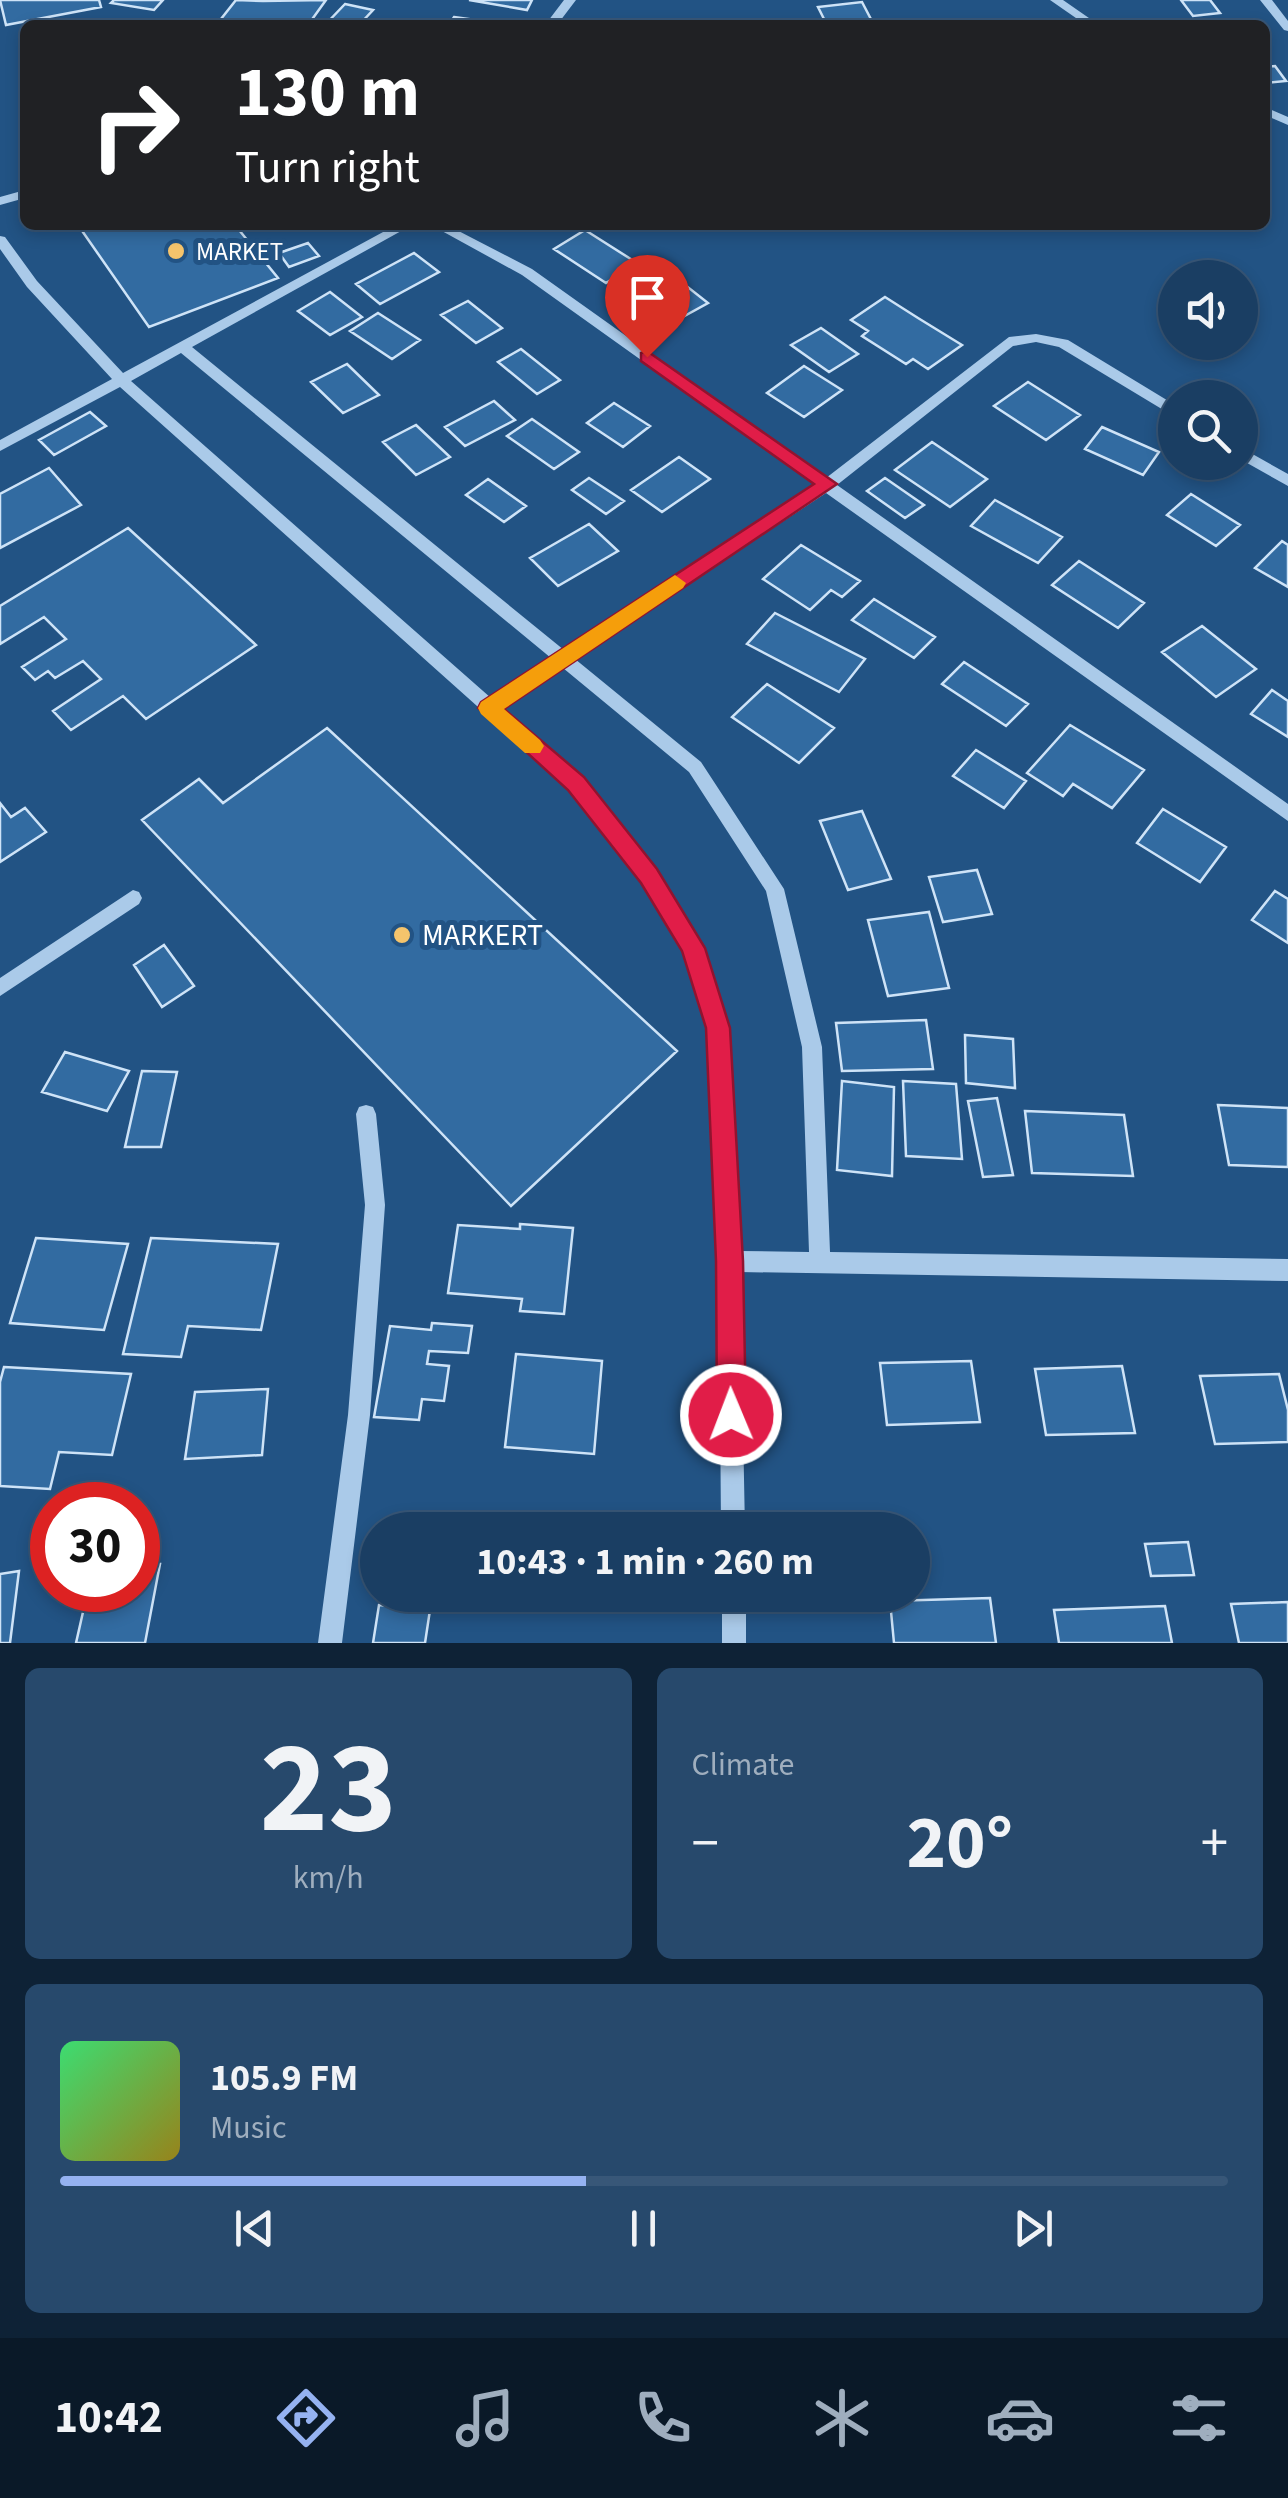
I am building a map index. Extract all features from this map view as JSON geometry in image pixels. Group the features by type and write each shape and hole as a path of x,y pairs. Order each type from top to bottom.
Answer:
{"street":[{"path":"555,20 570,0"},
{"path":"1056,0 1085,20"},
{"path":"1266,0 1288,28"},
{"path":"0,446 397,230"},
{"path":"447,230 527,272 1288,814"},
{"path":"0,240 32,284 120,378 576,784 649,876 692,948 718,1028 729,1261 733,1512"},
{"path":"489,708 828,484 1009,342 1036,338 1063,343 1158,402"},
{"path":"184,348 696,767 775,889 812,1046 820,1260"},
{"path":"1258,463 1288,481"},
{"path":"0,988 133,898"},
{"path":"330,1643 359,1415 375,1204 366,1114"},
{"path":"729,1261 1288,1270"},
{"path":"734,1612 734,1643"}],"building":[{"path":"0,0 99,0 101,7 20,20 6,25"},
{"path":"163,0 154,10 111,3"},
{"path":"236,0 326,0 312,20 221,19"},
{"path":"469,0 532,0 527,10"},
{"path":"1181,0 1210,0 1220,13 1193,16"},
{"path":"862,2 871,20 824,20 818,7"},
{"path":"345,4 373,10 364,20 330,20"},
{"path":"1270,66 1275,66 1286,81 1270,83"},
{"name":"MARKET","path":"81,230 239,230 278,278 149,327"},
{"path":"585,230 637,263 606,283 554,249"},
{"path":"308,243 319,256 289,267 279,253"},
{"path":"414,253 439,272 380,304 356,284"},
{"path":"666,270 708,303 668,325 625,290"},
{"path":"330,292 362,317 330,335 298,311"},
{"path":"885,297 962,345 928,369 913,359 906,364 862,336 868,331 851,320"},
{"path":"468,301 502,328 476,343 441,315"},
{"path":"378,313 420,340 392,359 350,331"},
{"path":"821,328 858,354 829,372 791,345"},
{"path":"521,349 560,380 537,394 498,362"},
{"path":"347,364 379,395 343,413 311,382"},
{"path":"804,366 842,390 804,417 767,393"},
{"path":"1028,382 1080,415 1046,440 994,406"},
{"path":"494,401 515,420 465,446 445,427"},
{"path":"614,403 650,426 623,447 587,423"},
{"path":"90,412 106,426 54,455 39,440"},
{"path":"532,419 579,452 554,469 507,436"},
{"path":"416,425 450,457 416,475 383,442"},
{"path":"1102,427 1158,453 1143,475 1085,449"},
{"path":"932,442 987,479 950,507 895,470"},
{"path":"679,457 710,479 662,512 631,490"},
{"path":"49,468 81,505 0,548 0,494"},
{"path":"589,478 624,501 606,514 572,490"},
{"path":"885,478 924,505 905,518 867,491"},
{"path":"488,479 526,506 504,522 466,495"},
{"path":"1191,494 1240,525 1216,546 1167,515"},
{"path":"995,500 1062,537 1038,563 971,526"},
{"path":"589,524 618,551 558,586 530,558"},
{"path":"128,528 256,645 146,719 123,696 71,730 53,711 101,679 83,661 55,678 48,671 35,680 22,667 66,639 44,617 0,644 0,606"},
{"path":"1282,541 1288,545 1288,587 1255,568"},
{"path":"801,545 860,581 842,597 831,590 810,610 763,579"},
{"path":"1079,561 1144,603 1118,628 1052,585"},
{"path":"874,599 935,637 914,658 852,620"},
{"path":"775,613 865,659 839,692 747,644"},
{"path":"1202,626 1256,669 1216,697 1162,652"},
{"path":"964,662 1028,704 1006,726 942,684"},
{"path":"767,684 834,728 799,763 732,717"},
{"path":"1272,690 1288,701 1288,737 1251,714"},
{"path":"1070,725 1144,770 1112,808 1073,784 1063,796 1027,773"},
{"name":"MARKERT","path":"327,728 677,1051 511,1206 142,820 199,779 223,803"},
{"path":"976,750 1026,781 1004,808 953,776"},
{"path":"0,803 11,817 25,808 46,832 0,862"},
{"path":"1163,809 1226,847 1200,882 1137,843"},
{"path":"862,811 891,879 848,890 820,821"},
{"path":"977,870 992,914 943,922 929,877"},
{"path":"1275,891 1288,899 1288,943 1252,920"},
{"path":"929,912 949,988 888,996 868,920"},
{"path":"164,945 194,986 162,1007 134,965"},
{"path":"926,1020 933,1069 842,1071 836,1023"},
{"path":"965,1035 1013,1039 1015,1088 966,1083"},
{"path":"65,1052 129,1071 107,1111 42,1092"},
{"path":"142,1071 177,1072 161,1147 125,1147"},
{"path":"842,1081 894,1087 892,1176 837,1170"},
{"path":"903,1081 956,1084 962,1159 906,1156"},
{"path":"997,1098 1013,1175 983,1177 968,1101"},
{"path":"1218,1105 1288,1108 1288,1167 1229,1165"},
{"path":"1025,1111 1124,1115 1133,1176 1032,1173"},
{"path":"520,1224 573,1228 564,1314 520,1311 522,1299 448,1293 458,1225 520,1229"},
{"path":"36,1238 128,1244 104,1330 10,1323"},
{"path":"151,1238 278,1244 261,1330 188,1326 181,1357 123,1354"},
{"path":"432,1323 472,1326 468,1353 429,1351 427,1364 449,1366 444,1401 422,1399 419,1420 374,1417 390,1326 431,1330"},
{"path":"516,1354 602,1361 594,1454 505,1447"},
{"path":"971,1361 980,1422 887,1425 880,1363"},
{"path":"1122,1366 1135,1433 1046,1435 1035,1369"},
{"path":"4,1367 131,1374 112,1455 59,1452 52,1482 30,1482 30,1488 0,1486 0,1382"},
{"path":"1279,1374 1288,1410 1288,1442 1215,1444 1200,1376"},
{"path":"268,1389 262,1455 185,1459 195,1392"},
{"path":"1188,1542 1194,1575 1151,1576 1145,1544"},
{"path":"19,1571 10,1643 0,1643 0,1574"},
{"path":"990,1598 996,1643 894,1643 891,1612 930,1612 930,1600"},
{"path":"1288,1602 1288,1643 1239,1643 1231,1604"},
{"path":"1165,1606 1172,1643 1059,1643 1054,1610"},
{"path":"83,1612 151,1612 145,1643 76,1643"},
{"path":"378,1612 430,1612 425,1643 373,1643"}],"slow traffic":[{"path":"533,746 489,708 675,583"}],"place":[{"name":"MARKET","path":"176,251"},
{"name":"MARKERT","path":"402,935"}],"route":[{"path":"647,357 828,484 489,708 576,784 649,876 692,948 718,1028 729,1261 731,1415"}]}
